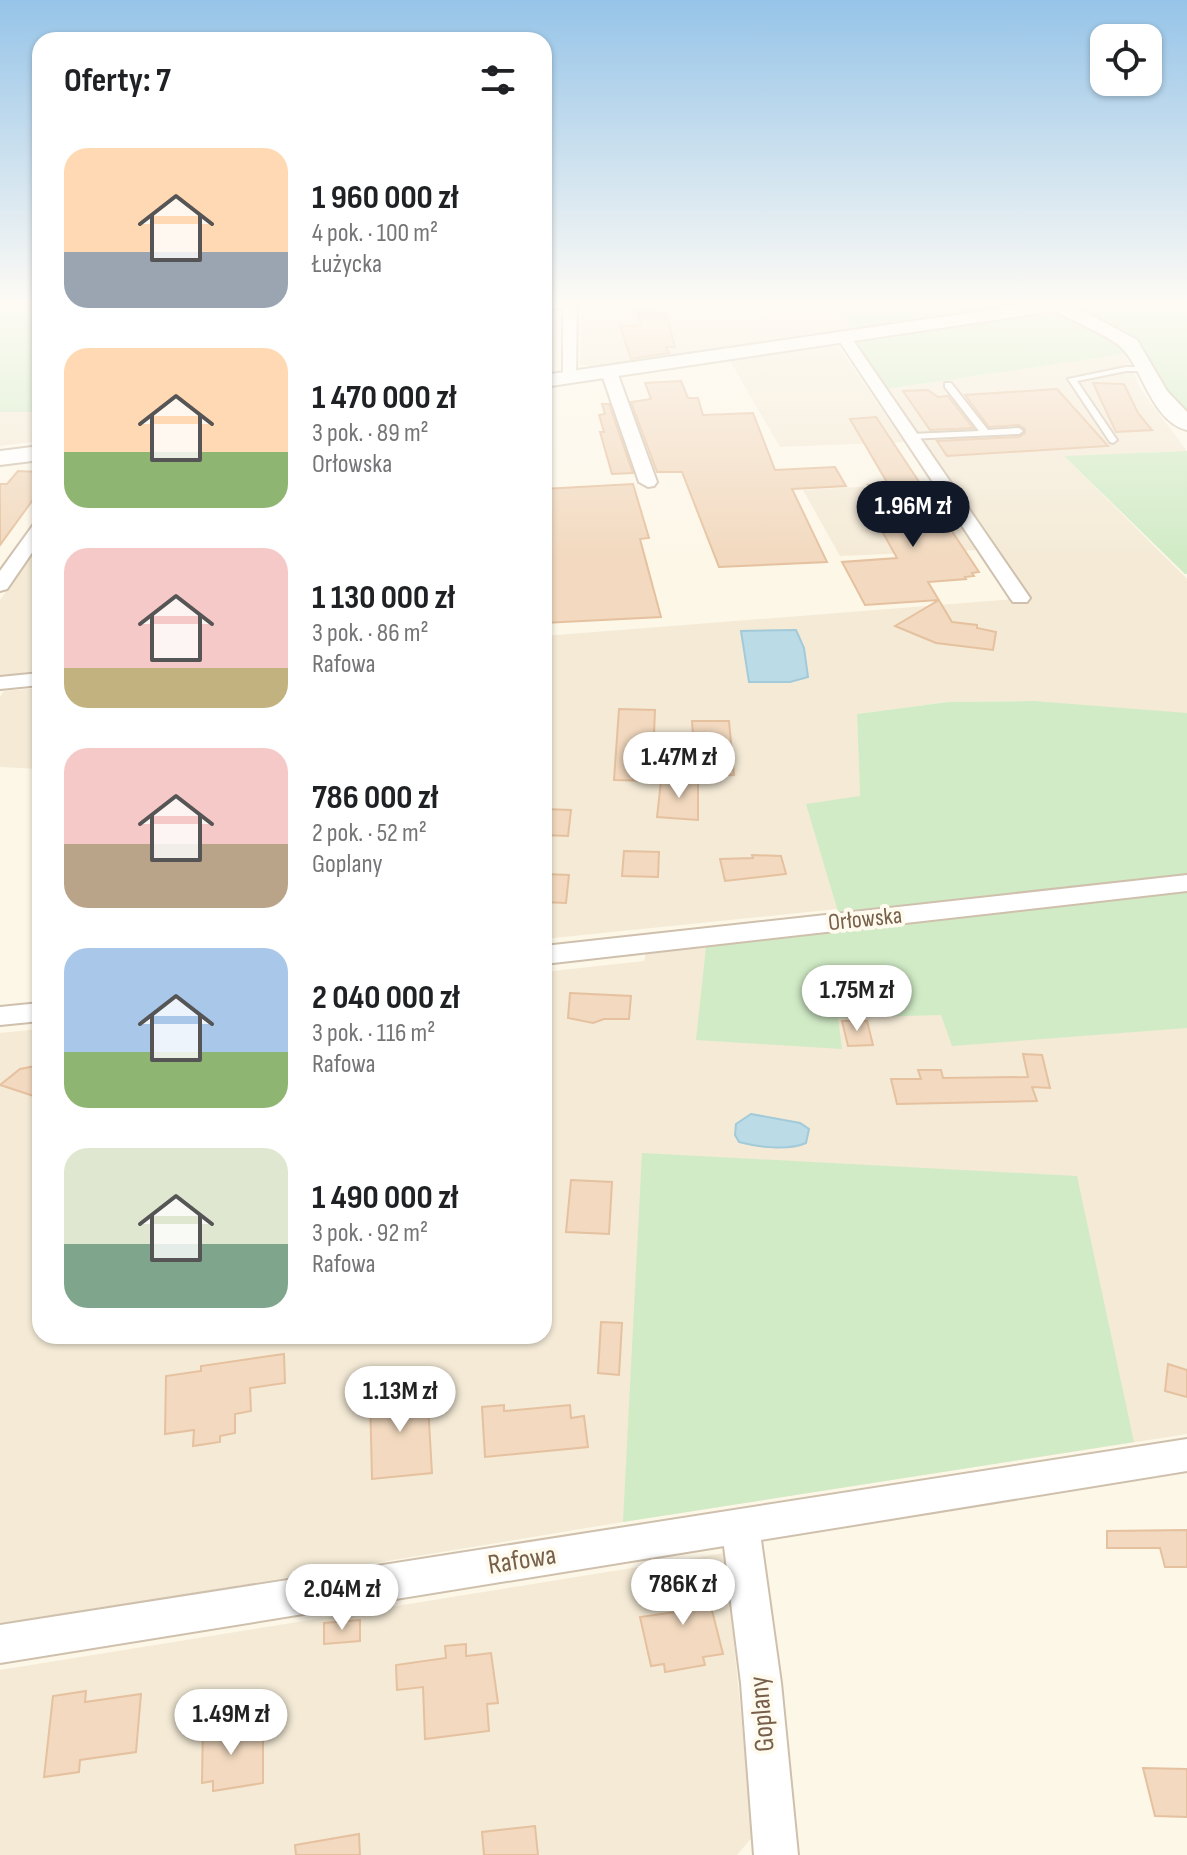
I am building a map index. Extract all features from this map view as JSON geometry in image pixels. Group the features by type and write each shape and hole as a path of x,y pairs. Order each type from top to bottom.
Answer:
{"street":[{"path":"615,388 648,482"},
{"path":"878,388 1020,598"},
{"path":"1155,388 1187,424"},
{"path":"0,458 32,454"},
{"path":"0,585 32,539"},
{"path":"0,683 32,680"},
{"name":"Orłowska","path":"552,954 1187,883"},
{"path":"0,1016 32,1013"},
{"name":"Rafowa","path":"0,1644 1187,1455"},
{"name":"Goplany","path":"740,1526 761,1683 776,1855"}],"lane":[{"path":"950,388 986,433"},
{"path":"1078,388 1113,440"},
{"path":"911,437 1019,431"}],"shaded area":[{"path":"746,388 866,388 904,442 780,447"},
{"path":"1140,388 1187,451 1065,457 1187,579 1187,784 1033,701 948,702 857,714 860,797 807,805 837,909 552,938 552,635 1028,598 887,389"},
{"path":"0,412 32,412 32,442 0,446"},
{"path":"932,483 977,550 840,556 803,490"},
{"path":"32,554 32,674 0,676 0,600"},
{"path":"32,689 32,769 0,767 0,697 4,691"},
{"path":"1187,892 1187,1434 623,1522 0,1625 0,1033 32,1030 32,1344 552,1344 552,971 644,961 646,954"},
{"path":"725,1553 753,1836 737,1855 0,1855 0,1670"}],"green space":[{"path":"0,388 32,388 32,412 0,412"},
{"path":"1161,388 1187,388 1187,415"},
{"path":"1187,451 1187,574 1064,456"},
{"path":"1033,701 1187,713 1187,1028 952,1046 941,1015 838,1018 842,1049 696,1040 706,947 843,929 806,804 860,796 857,714 948,702"},
{"path":"642,1153 1077,1176 1134,1442 623,1522"}],"water":[{"path":"796,630 804,648 808,677 790,682 749,682 741,631"},
{"path":"751,1114 800,1123 809,1129 806,1143 782,1148 739,1142 735,1135 736,1124"}],"building":[{"path":"647,388 684,388 688,398 698,398 703,415 753,413 775,470 835,467 846,486 792,489 827,562 719,567 682,472 657,472 631,402 651,399"},
{"path":"1095,388 1126,388 1138,413 1152,430 1116,432"},
{"path":"1057,389 1108,446 947,456 937,441 1019,437 1025,433 1019,425 989,427 965,395"},
{"path":"928,390 938,397 948,396 973,428 930,430 903,391"},
{"path":"602,404 609,404 633,473 612,474 600,432 604,432 599,415 605,414"},
{"path":"876,417 979,572 972,573 974,576 966,579 928,582 939,600 865,605 842,562 897,558 877,522 891,521 868,485 888,484 850,419"},
{"path":"18,471 32,472 32,501 0,545 0,484 7,484"},
{"path":"633,484 649,538 640,539 661,617 552,623 552,489"},
{"path":"939,600 952,622 977,625 977,628 996,632 993,650 936,643 895,626"},
{"path":"619,709 655,710 652,781 614,780"},
{"path":"692,721 729,721 734,775 696,776"},
{"path":"661,781 698,782 698,820 657,817"},
{"path":"552,809 571,810 568,836 552,835"},
{"path":"624,851 659,852 658,877 622,876"},
{"path":"752,855 781,856 786,874 725,881 720,859 753,858"},
{"path":"552,874 569,875 566,903 552,902"},
{"path":"570,993 631,996 629,1019 604,1019 593,1023 568,1018"},
{"path":"842,1021 867,1021 873,1045 848,1046"},
{"path":"1023,1054 1042,1055 1050,1088 1032,1087 1037,1101 897,1104 891,1079 921,1079 918,1070 941,1070 943,1078 1028,1077"},
{"path":"32,1067 32,1095 0,1085 20,1069"},
{"path":"571,1180 612,1182 609,1234 566,1232"},
{"path":"601,1322 622,1323 619,1375 598,1373"},
{"path":"284,1354 285,1383 250,1388 251,1411 235,1414 235,1433 220,1436 220,1442 193,1446 194,1430 165,1434 166,1376 201,1371 201,1366"},
{"path":"1168,1364 1187,1370 1187,1397 1165,1391"},
{"path":"427,1388 432,1473 372,1479 370,1394"},
{"path":"504,1405 504,1411 570,1405 571,1418 584,1416 588,1447 485,1457 482,1407"},
{"path":"1187,1530 1187,1567 1165,1567 1160,1548 1107,1548 1107,1531"},
{"path":"702,1571 723,1654 703,1657 705,1665 665,1672 664,1664 651,1666 640,1617 676,1612 670,1577"},
{"path":"360,1620 360,1641 324,1644 324,1623"},
{"path":"466,1644 466,1656 491,1653 498,1703 487,1704 489,1731 425,1739 423,1687 397,1690 396,1665 446,1658 445,1646"},
{"path":"86,1691 85,1702 141,1694 136,1752 80,1760 79,1772 44,1777 53,1696"},
{"path":"224,1716 224,1738 263,1732 263,1783 213,1791 213,1781 202,1783 203,1719"},
{"path":"1143,1768 1187,1769 1187,1817 1155,1816"},
{"path":"535,1826 538,1855 484,1855 482,1832"},
{"path":"359,1834 360,1855 296,1855 295,1845"}]}
